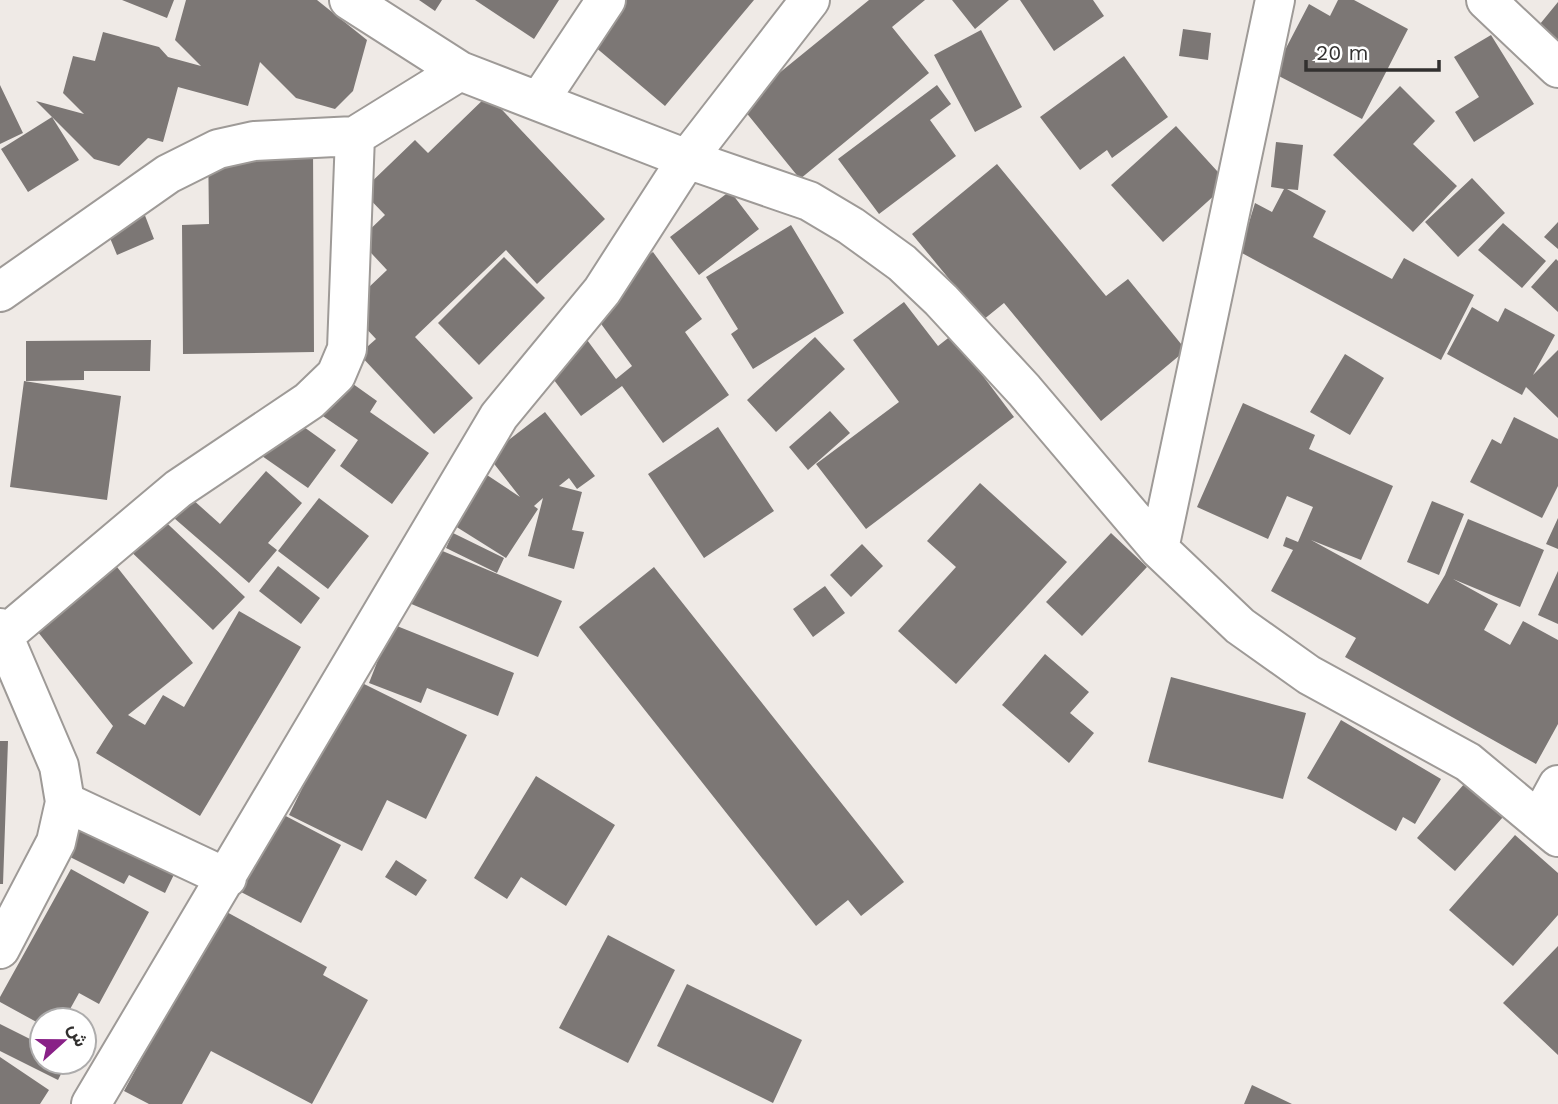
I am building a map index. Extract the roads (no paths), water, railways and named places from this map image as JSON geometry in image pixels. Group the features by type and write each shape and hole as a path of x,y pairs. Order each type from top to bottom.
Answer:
{"street":[{"path":"349,0 460,71 687,159 809,201 852,226 902,263 941,300 1024,390 1159,549 1240,626 1309,675 1468,762 1548,828 1558,785"},
{"path":"538,101 606,0"},
{"path":"91,1104 499,416 602,291 687,159 810,0"},
{"path":"1159,549 1275,0"},
{"path":"1486,0 1558,68"},
{"path":"0,292 168,174 218,149 254,141 355,136 460,71"},
{"path":"0,949 56,842 65,802 59,766 2,634 178,489 309,401 336,375 347,349 355,136"},
{"path":"65,802 227,878"}]}
